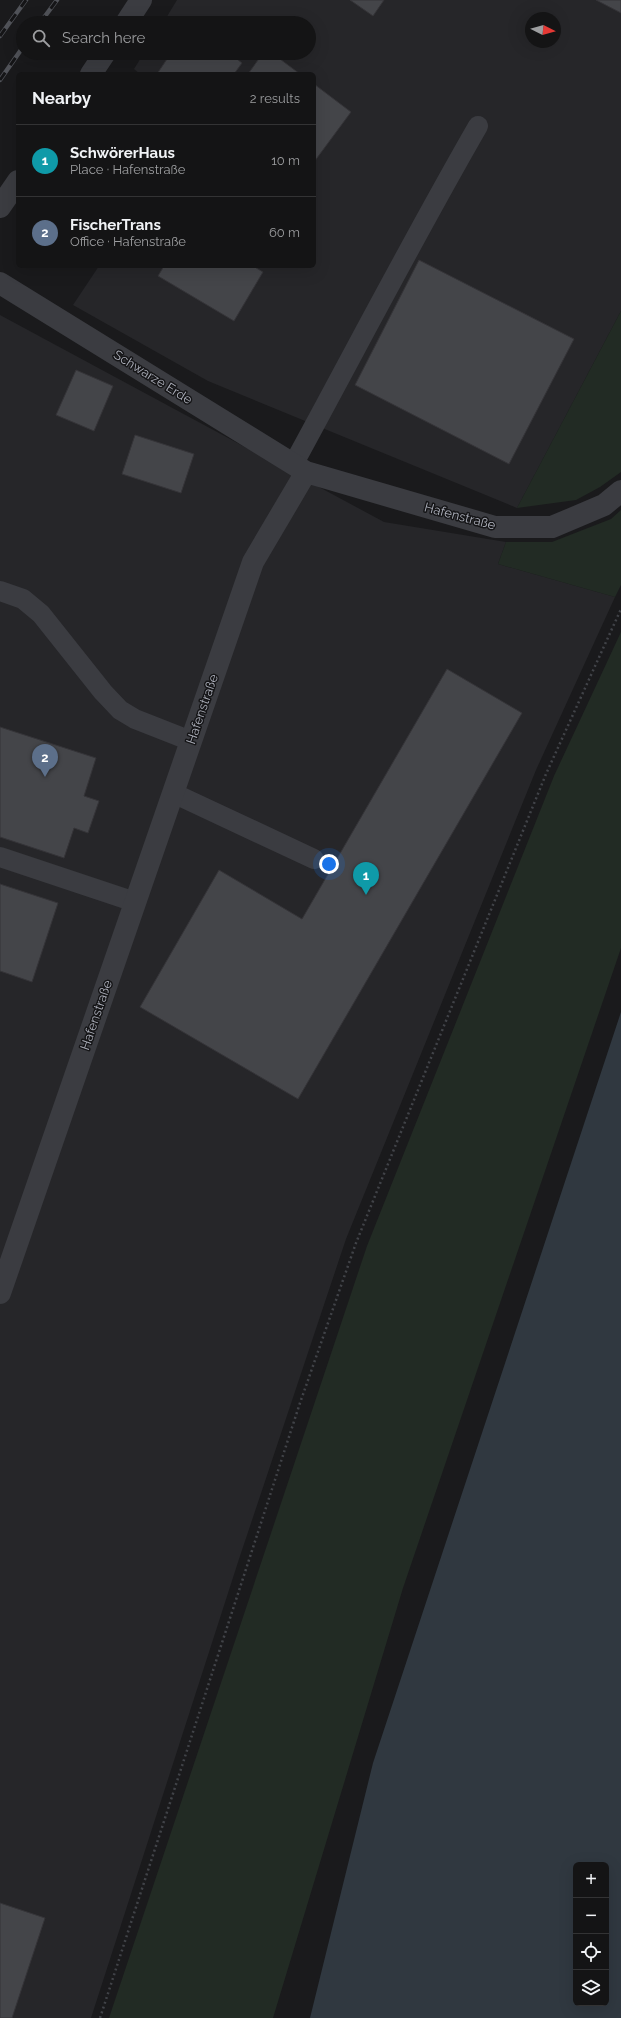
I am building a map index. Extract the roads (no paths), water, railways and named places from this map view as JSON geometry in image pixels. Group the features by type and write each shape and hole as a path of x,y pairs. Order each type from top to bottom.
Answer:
{"street":[{"path":"131,16 141,0"},
{"path":"92,72 100,60"},
{"path":"0,207 16,184"},
{"name":"Schwarze Erde","path":"0,282 300,467"},
{"name":"Hafenstraße","path":"0,1293 4,1268 135,902 253,562 300,467 495,527 552,527 604,505 621,491"}],"lane":[{"path":"300,467 423,222 478,126"},
{"path":"0,591 23,599 41,614 103,692 120,710 135,720 191,741"},
{"path":"173,793 314,859"},
{"path":"0,857 135,902"}],"railway":[{"path":"0,36 26,0"},
{"path":"45,16 57,0"},
{"path":"0,80 16,57"}],"place":[{"name":"FischerTrans","path":"45,777"},
{"name":"SchwörerHaus","path":"366,895"}]}
